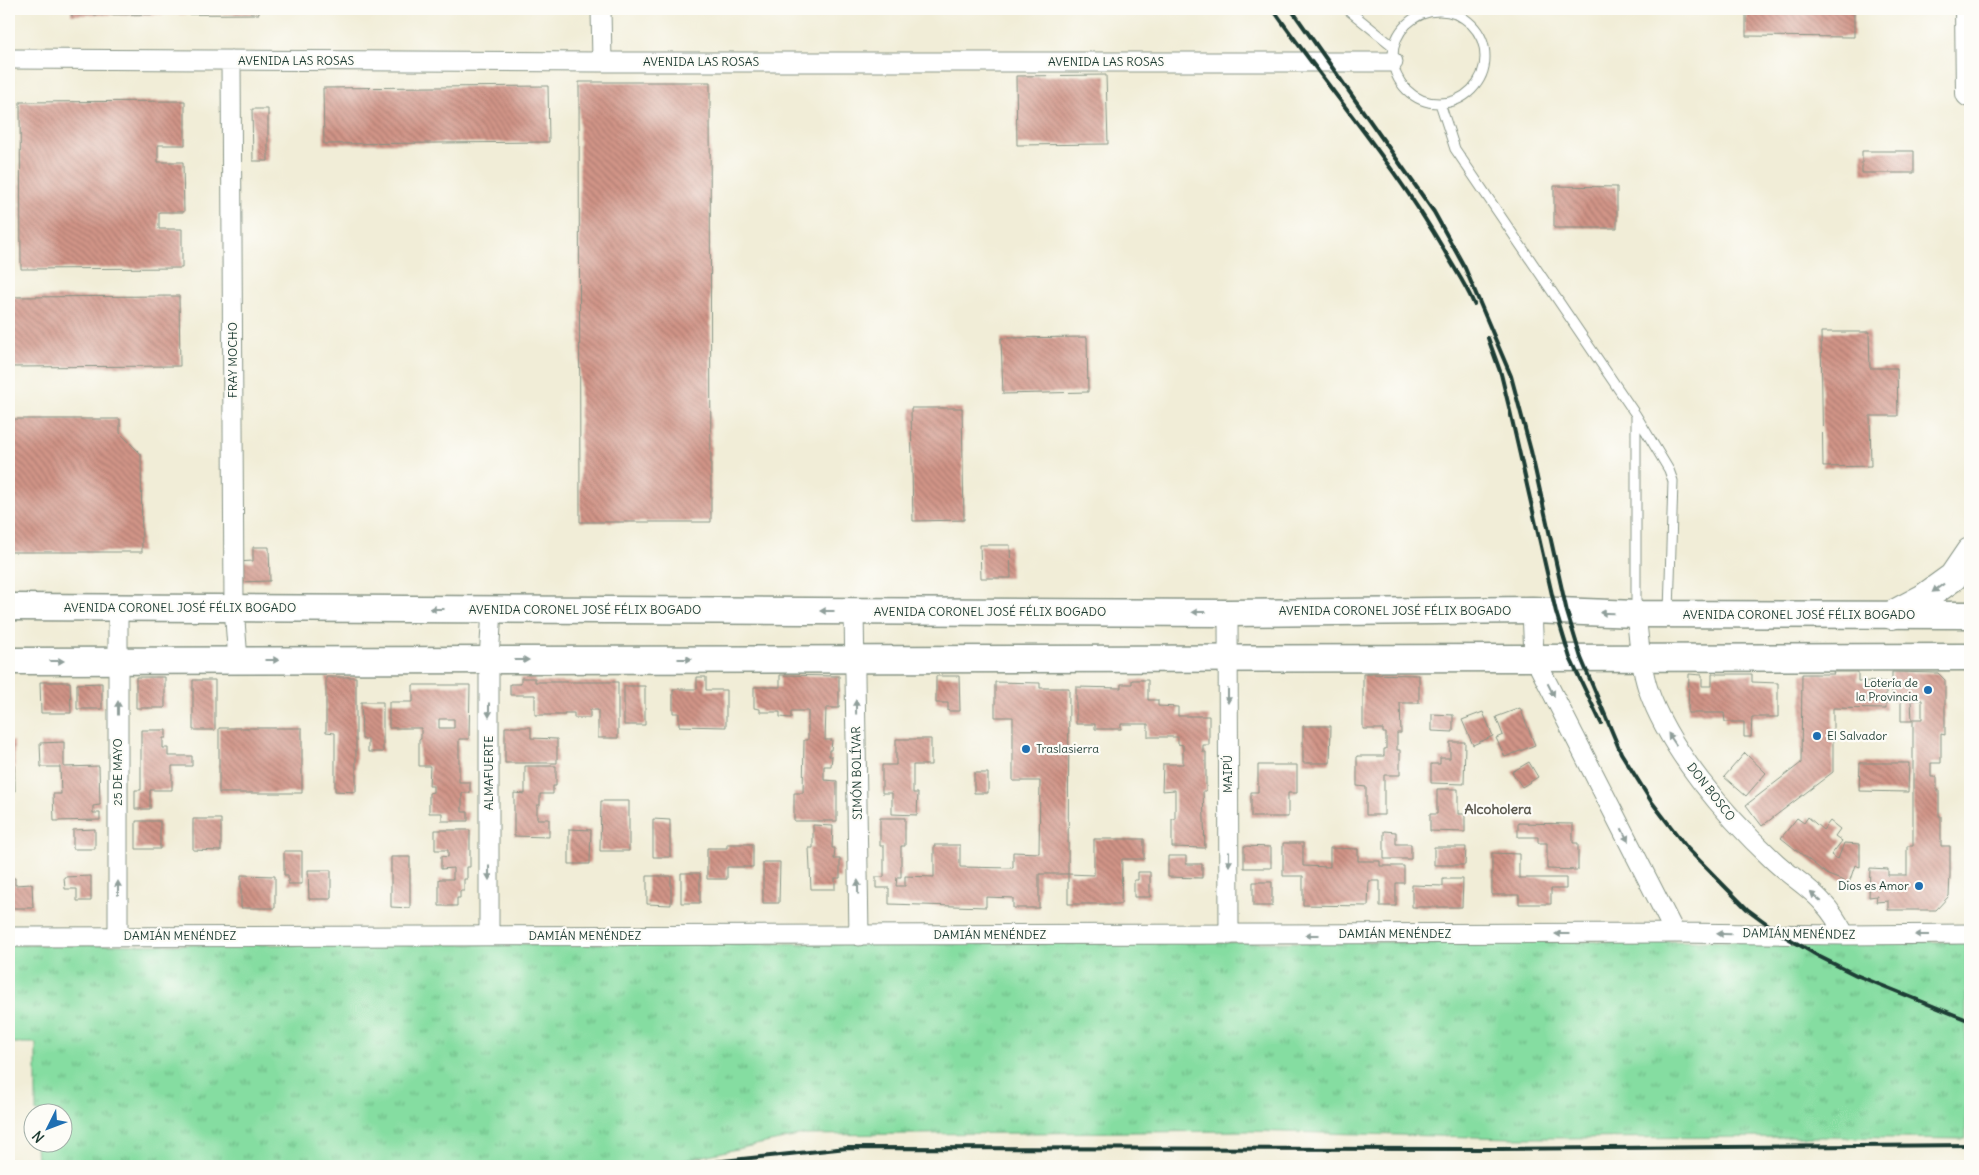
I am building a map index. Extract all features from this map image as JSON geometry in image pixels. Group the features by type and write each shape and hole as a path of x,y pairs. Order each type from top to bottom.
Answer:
{"main road":[{"path":"1969,9 1970,93"},
{"path":"1892,615 1924,598 1953,577 1970,552"},
{"name":"AVENIDA CORONEL JOSÉ FÉLIX BOGADO","path":"9,607 1228,612 1532,610 1636,614 1970,616"},
{"path":"9,661 1970,657"}],"street":[{"path":"601,9 602,62"},
{"name":"AVENIDA LAS ROSAS","path":"9,59 602,62 1394,54"},
{"name":"FRAY MOCHO","path":"231,60 234,608 238,660"},
{"name":"25 DE MAYO","path":"118,608 118,936"},
{"name":"ALMAFUERTE","path":"489,936 489,660 492,609"},
{"path":"1532,610 1534,657 1675,933"},
{"name":"SIMÓN BOLÍVAR","path":"854,611 859,936"},
{"name":"MAIPÚ","path":"1228,612 1229,935"},
{"name":"DON BOSCO","path":"1636,614 1640,658 1648,688 1662,723 1687,762 1739,828 1778,865 1823,902 1837,920 1845,935"},
{"name":"DAMIÁN MENÉNDEZ","path":"9,937 1970,934"}],"lane":[{"path":"1347,9 1394,54"},
{"path":"1435,11 1450,12 1464,19 1476,30 1483,44 1485,59 1482,75 1473,88 1459,99 1432,103 1418,98 1406,89 1397,76 1394,54 1398,36 1407,24 1421,15 1435,11"},
{"path":"1440,103 1455,149 1636,415 1669,470 1673,481 1668,614"},
{"path":"1636,415 1636,614"}],"green space":[{"path":"1966,942 1966,1139 1829,1137 1513,1138 1246,1131 803,1135 656,1166 37,1166 36,1152 72,1152 72,1102 36,1102 36,1043 9,1043 9,945"}],"building":[{"path":"71,9 259,9 259,14 71,15"},
{"path":"1746,9 1854,9 1854,37 1746,36"},
{"path":"1106,75 1108,144 1017,145 1016,76"},
{"path":"579,82 710,82 711,522 580,522"},
{"path":"548,86 549,142 324,144 323,88"},
{"path":"185,101 185,145 158,145 158,162 183,162 184,212 159,212 159,229 182,229 182,268 21,269 20,102"},
{"path":"252,109 268,109 268,161 253,161"},
{"path":"1862,151 1914,151 1914,173 1862,173"},
{"path":"1554,186 1617,187 1617,228 1554,228"},
{"path":"179,296 180,366 9,367 9,297"},
{"path":"1821,332 1869,332 1870,368 1897,368 1898,416 1870,416 1871,466 1823,467"},
{"path":"1087,337 1088,392 1003,394 1001,338"},
{"path":"911,408 962,408 964,520 913,521"},
{"path":"9,419 120,419 120,433 141,454 142,552 9,552"},
{"path":"980,545 1010,545 1011,578 981,578"},
{"path":"253,547 269,547 270,581 238,582 237,562 253,561"},
{"name":"El Salvador","path":"1833,672 1858,672 1858,681 1886,682 1886,709 1833,708 1833,772 1762,826 1746,805 1801,763 1802,674 1834,674"},
{"path":"1892,672 1938,673 1945,680 1945,735 1941,734 1941,763 1931,763 1931,777 1937,777 1939,816 1941,816 1941,846 1950,846 1950,875 1949,896 1936,910 1888,910 1888,901 1876,902 1877,896 1869,897 1870,868 1888,869 1888,875 1907,875 1907,846 1913,846 1913,719 1922,719 1922,700 1911,700 1912,721 1901,721 1901,701 1892,701"},
{"path":"1363,674 1419,675 1419,703 1400,703 1401,733 1397,733 1397,750 1400,750 1400,775 1384,775 1384,815 1366,815 1366,787 1357,786 1357,756 1384,756 1384,749 1386,749 1386,733 1383,733 1383,729 1363,729"},
{"path":"1689,674 1702,675 1702,686 1712,686 1712,674 1752,674 1752,682 1778,683 1778,717 1752,717 1751,737 1744,737 1744,722 1725,722 1724,713 1688,713"},
{"path":"780,675 839,676 839,708 826,708 825,740 832,740 829,756 832,756 831,766 824,766 824,780 837,781 837,821 794,821 794,793 803,793 804,740 808,740 808,711 791,711 791,718 780,717 780,712 760,712 760,709 754,708 754,687 780,687"},
{"path":"936,676 959,676 960,711 948,711 948,703 936,703"},
{"path":"136,677 165,677 165,708 136,708"},
{"path":"326,677 356,677 356,792 335,791 335,733 326,732"},
{"path":"697,677 706,677 706,690 726,690 726,727 679,726 679,713 673,713 673,689 697,689"},
{"path":"521,678 535,678 535,682 618,682 618,738 598,738 598,710 590,710 590,718 574,718 574,713 564,713 565,715 535,715 535,695 510,695 510,684 521,684"},
{"path":"193,680 215,680 215,730 193,730"},
{"path":"1132,680 1148,680 1148,700 1158,700 1158,706 1178,707 1178,716 1209,716 1209,745 1203,745 1203,752 1206,752 1206,791 1203,791 1205,848 1172,847 1172,819 1175,819 1175,790 1162,791 1163,764 1183,764 1183,745 1178,744 1178,737 1148,737 1148,724 1121,724 1121,729 1095,729 1095,724 1076,724 1076,687 1121,688 1121,684 1132,684"},
{"path":"40,682 70,682 71,713 41,713"},
{"path":"995,682 1040,683 1040,688 1069,688 1068,874 1039,874 1039,908 1013,908 1013,898 986,897 986,907 889,904 889,888 876,888 876,877 884,877 884,846 880,846 880,818 905,818 905,846 901,846 901,877 897,877 896,886 905,886 905,876 934,877 934,845 960,845 960,867 1013,868 1013,852 1039,853 1040,781 1013,781 1013,717 995,717"},
{"path":"102,683 102,709 77,709 77,684"},
{"path":"413,685 470,685 469,739 459,739 459,782 470,782 470,793 462,793 462,812 468,812 468,821 442,821 442,813 429,813 429,793 433,792 433,786 429,786 430,766 419,766 421,728 389,728 389,702 413,702","holes":["439,719 454,719 454,728 439,728"]},
{"path":"624,686 645,686 645,725 624,725"},
{"path":"361,702 383,702 383,752 368,752 368,739 362,739"},
{"path":"1520,708 1535,745 1505,757 1496,738 1503,735 1496,717"},
{"path":"1483,712 1493,736 1473,745 1462,720"},
{"path":"1432,714 1453,715 1453,732 1432,731"},
{"path":"1303,726 1331,726 1330,763 1303,763"},
{"path":"505,727 531,727 531,738 557,739 557,763 505,763"},
{"path":"219,728 302,728 302,793 219,793"},
{"path":"141,730 166,730 166,738 163,738 163,748 168,748 168,756 192,756 192,766 172,766 172,790 150,790 150,809 135,809 135,790 141,790"},
{"path":"896,739 931,739 931,765 913,765 913,793 918,793 917,815 892,814 892,793 882,793 882,765 896,765"},
{"path":"9,741 14,741 15,791 9,791"},
{"path":"64,742 64,767 99,766 100,805 93,806 93,813 100,813 100,820 54,821 53,794 61,794 60,767 41,767 40,743"},
{"path":"1450,742 1465,742 1464,784 1431,783 1431,764 1440,764 1440,758 1450,758"},
{"path":"1745,753 1766,773 1746,796 1724,777"},
{"path":"1529,762 1538,777 1522,787 1512,772"},
{"path":"1860,763 1909,763 1908,792 1859,791"},
{"path":"1258,765 1297,765 1297,793 1288,793 1288,817 1251,817 1251,792 1258,792"},
{"path":"525,766 556,766 556,786 553,786 553,794 540,794 540,805 537,805 537,819 549,819 549,837 514,836 514,793 525,794"},
{"path":"974,773 988,773 988,793 974,793"},
{"path":"1437,789 1458,789 1458,814 1465,814 1465,832 1430,831 1430,814 1437,814"},
{"path":"601,801 629,801 629,851 600,851"},
{"path":"1808,817 1823,830 1830,821 1840,829 1835,836 1842,841 1831,855 1835,858 1838,859 1844,843 1860,844 1860,867 1855,865 1849,883 1828,875 1781,838 1797,818 1804,823"},
{"path":"193,819 221,819 221,851 193,850"},
{"path":"653,819 670,820 670,857 653,857"},
{"path":"136,821 160,821 160,849 136,849"},
{"path":"1518,823 1573,824 1573,843 1578,843 1578,870 1547,869 1547,843 1538,843 1538,837 1518,837"},
{"path":"813,825 833,826 832,848 835,848 834,859 840,859 840,878 835,878 835,889 811,889 809,848 813,848"},
{"path":"95,829 95,849 73,849 73,830"},
{"path":"569,829 591,830 590,864 569,864"},
{"path":"435,830 470,830 470,867 467,867 464,891 460,891 460,898 457,898 457,906 439,906 439,879 453,879 453,868 441,869 441,856 448,857 448,850 435,850"},
{"path":"1384,831 1396,832 1396,844 1411,844 1411,859 1384,859"},
{"path":"1094,839 1144,839 1144,859 1122,859 1121,904 1068,904 1068,874 1094,875"},
{"path":"1283,843 1303,843 1303,866 1330,867 1330,848 1358,849 1358,861 1380,861 1380,866 1404,866 1404,883 1396,883 1396,906 1380,906 1380,881 1369,881 1368,906 1303,905 1303,876 1283,876"},
{"path":"727,844 753,844 753,867 727,867 727,879 707,879 707,848 727,848"},
{"path":"1244,846 1271,847 1271,868 1244,868"},
{"path":"1434,847 1466,847 1465,865 1434,865"},
{"path":"284,851 302,851 302,884 288,884 288,875 284,875"},
{"path":"1492,853 1519,854 1519,878 1566,878 1566,889 1551,889 1551,904 1519,904 1519,895 1492,895"},
{"path":"1168,856 1186,856 1186,864 1202,864 1202,878 1168,877"},
{"path":"391,857 410,857 410,908 391,907"},
{"path":"763,862 780,862 779,903 763,903"},
{"path":"308,870 331,870 331,899 309,899"},
{"path":"1138,872 1150,872 1150,897 1134,897 1134,880 1138,880"},
{"path":"681,873 700,873 700,903 681,903"},
{"path":"241,875 275,876 275,908 241,908"},
{"path":"91,876 91,901 77,901 77,889 65,889 64,877"},
{"path":"647,876 671,876 671,905 647,904"},
{"path":"9,878 15,878 15,885 32,884 33,908 9,908"},
{"path":"1443,879 1463,879 1462,907 1412,907 1412,885 1443,886"},
{"path":"1253,882 1272,882 1272,906 1253,906"}],"railway":[{"path":"1273,9 1404,188 1464,283 1474,304"},
{"path":"1291,9 1434,212 1465,268 1511,376 1531,451 1567,612 1581,658 1621,753 1651,801 1687,848 1747,909 1781,934 1856,975 1970,1021"},
{"path":"1488,338 1501,374 1556,612 1570,658 1601,723"},
{"path":"676,1166 847,1148 1499,1149 1970,1145"}],"place":[{"name":"Lotería de la Provincia","path":"1928,690"},
{"name":"El Salvador","path":"1817,736"},
{"name":"Traslasierra","path":"1026,749"},
{"name":"Dios es Amor","path":"1919,886"}],"district":[{"name":"Alcoholera","path":"1498,809"}]}
